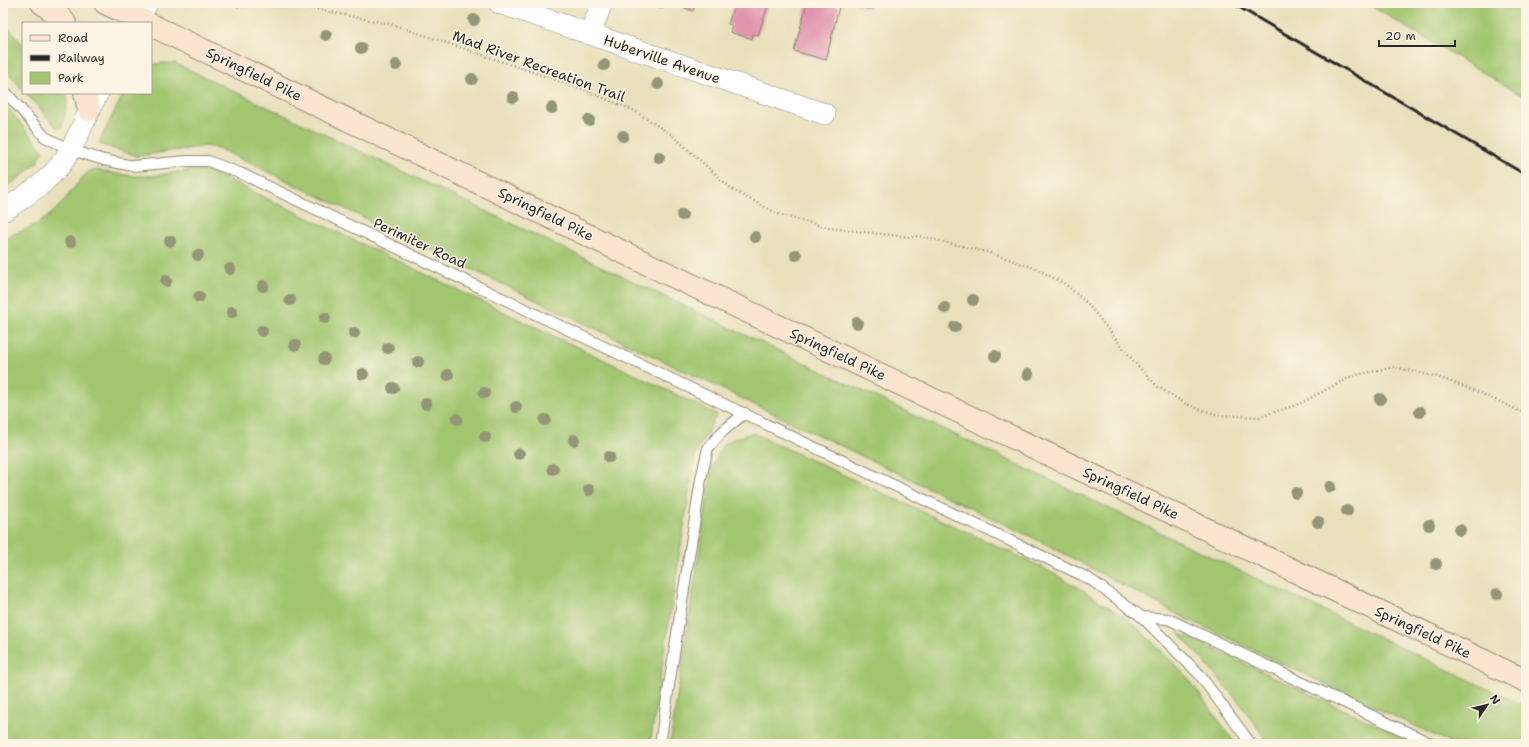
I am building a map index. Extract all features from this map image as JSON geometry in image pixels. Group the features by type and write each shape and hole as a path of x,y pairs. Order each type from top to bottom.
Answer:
{"main road":[{"path":"42,3 59,16 64,22"},
{"name":"Springfield Pike","path":"106,3 144,18 660,270 1526,681"}],"street":[{"name":"Huberville Avenue","path":"499,3 825,114"},
{"path":"590,34 602,3"},
{"path":"3,211 36,190 54,172 71,150 91,99"}],"lane":[{"name":"Perimiter Road","path":"3,89 45,137 71,150 104,160 133,166 188,161 208,161 242,174 1088,578 1142,617 1199,674 1251,744"},
{"path":"660,744 700,479 708,448 722,432 745,413"},
{"path":"1142,617 1168,619 1432,744"}],"path":[{"name":"Mad River Recreation Trail","path":"226,3 240,7 253,5 316,9 394,25 574,86 633,110 672,135 733,190 778,214 829,228 909,237 919,236 991,253 1037,269 1065,284 1087,303 1136,364 1158,387 1186,404 1202,410 1219,415 1259,417 1299,404 1352,376 1394,367 1438,377 1478,392 1526,414"}],"green space":[{"path":"1366,3 1526,3 1526,98"},
{"path":"3,21 22,44 22,89 3,66"},
{"path":"175,63 1526,707 1526,744 1453,744 1181,616 1046,544 218,148 206,146 137,156 102,145 99,143 100,140 123,94 152,94 152,65"},
{"path":"27,94 65,94 68,98 65,115 61,128 56,127"},
{"path":"3,102 43,151 37,163 3,189"},
{"path":"98,170 110,173 141,176 196,170 212,172 717,414 695,455 650,744 3,744 3,238 31,227 54,212 89,171"},
{"path":"753,433 1038,565 1081,589 1129,620 1164,653 1187,677 1236,744 670,744 712,467 723,445 733,439"},
{"path":"1179,633 1418,744 1269,744 1243,707"}],"building":[{"path":"649,3 664,3 662,8"},
{"path":"672,3 696,3 693,11"},
{"path":"735,3 769,3 758,35 753,34 752,39 730,32 732,25 728,24"},
{"path":"807,3 824,3 839,7 826,60 794,51"},
{"path":"852,3 871,3 870,9"}],"railway":[{"path":"1232,3 1526,175"}]}
